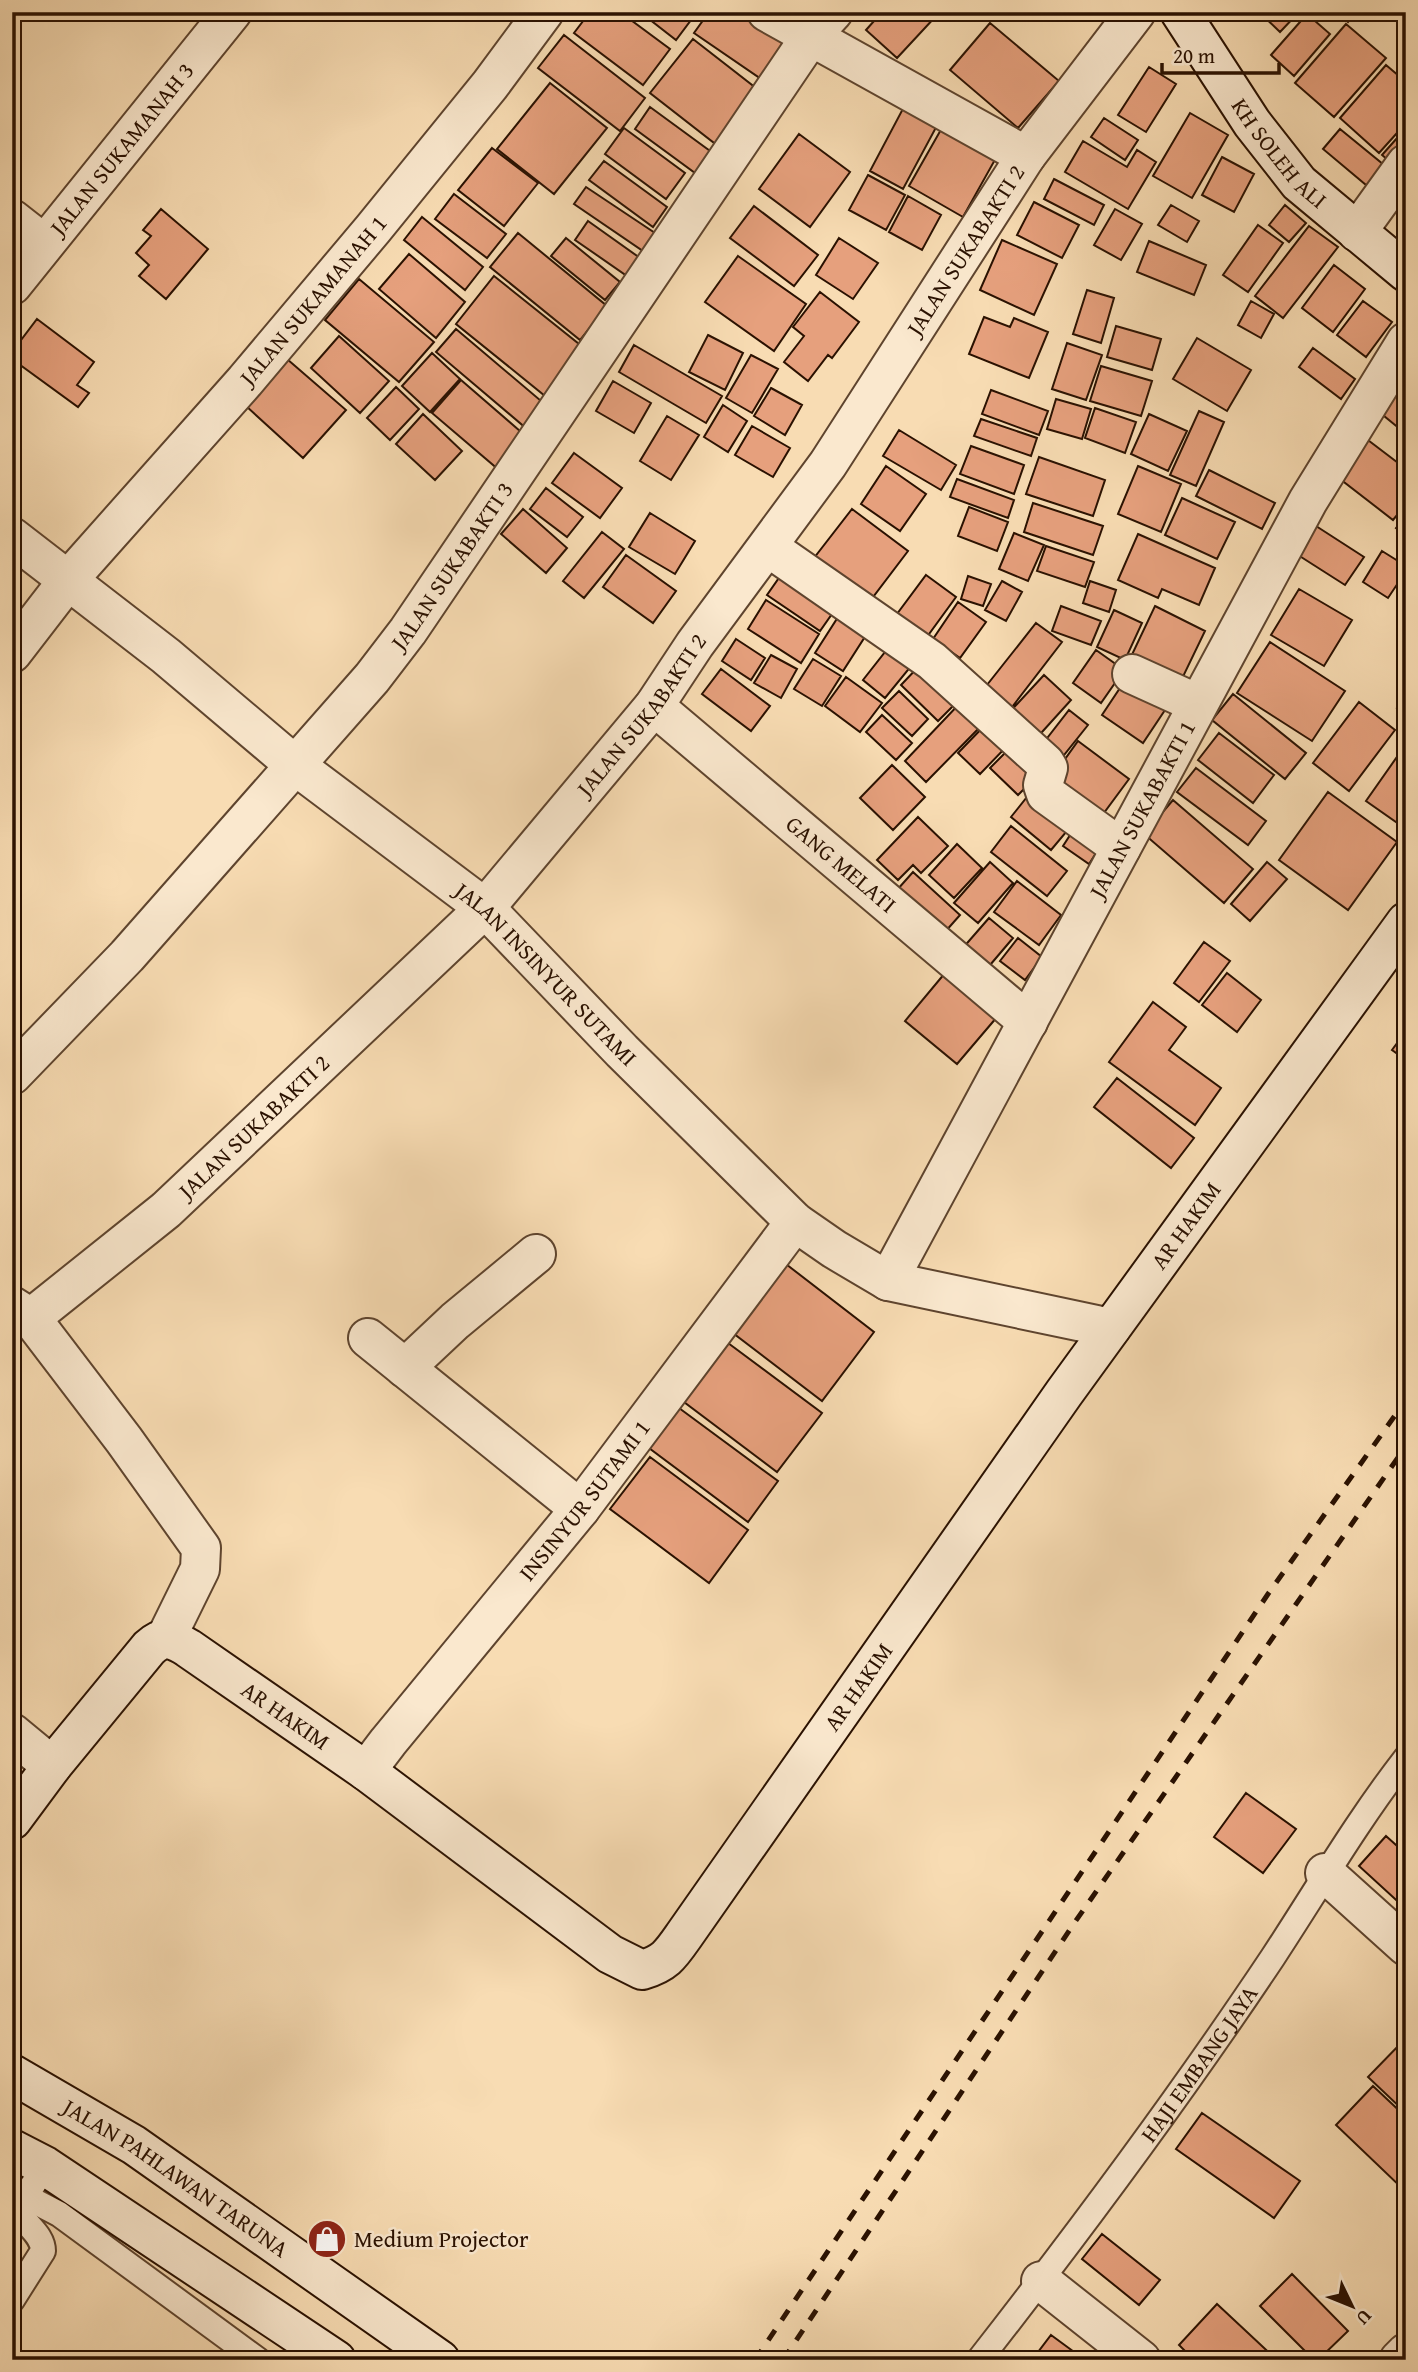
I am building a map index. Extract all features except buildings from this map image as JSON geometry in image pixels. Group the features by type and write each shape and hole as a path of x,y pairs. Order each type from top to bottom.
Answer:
{"street":[{"name":"JALAN SUKAMANAH 3","path":"12,285 232,12"},
{"name":"JALAN SUKAMANAH 1","path":"12,653 69,579 245,381 373,229 490,85 544,12"},
{"path":"767,12 822,24 1026,156"},
{"name":"JALAN SUKABAKTI 2","path":"22,1312 166,1210 485,908 654,706 695,644 828,464 1026,156 1136,12"},
{"name":"KH SOLEH ALI","path":"1180,12 1252,123 1300,183 1406,272"},
{"name":"JALAN SUKABAKTI 3","path":"12,1076 127,956 372,678 408,631 822,24"},
{"path":"1357,232 1406,164"},
{"path":"12,219 44,244"},
{"name":"JALAN SUKABAKTI 1","path":"888,1281 1308,501 1406,342"},
{"name":"JALAN INSINYUR SUTAMI","path":"12,537 166,656 296,766 485,908 622,1051 795,1222 888,1281 1111,1328"},
{"path":"768,547 932,661 1045,763 1048,768 1043,785 1046,794 1121,848"},
{"path":"1132,674 1198,704"},
{"name":"GANG MELATI","path":"654,706 1028,1022"},
{"name":"AR HAKIM","path":"166,1638 188,1648 366,1771 610,1954 642,1969 658,1965 673,1951 1111,1328 1406,922"},
{"name":"INSINYUR SUTAMI 1","path":"366,1771 580,1509 795,1222"},
{"path":"405,1368 455,1321 536,1254"},
{"path":"12,1820 52,1766 149,1648 160,1639 166,1638 200,1569 201,1548 124,1440 22,1312"},
{"path":"368,1338 580,1509"},
{"path":"12,1732 52,1766"},
{"path":"1325,1874 1406,1946"},
{"name":"JALAN PAHLAWAN TARUNA","path":"12,2074 134,2145 440,2360"},
{"path":"29,2158 336,2360"},
{"path":"1041,2281 1141,2360"},
{"path":"1399,2360 1406,2353"}],"lane":[{"name":"HAJI EMBANG JAYA","path":"979,2360 1143,2146 1406,1758"},
{"path":"12,2300 42,2253 43,2247 18,2208 29,2158"},
{"path":"20,2204 38,2203 59,2214 258,2360"}],"railway":[{"path":"755,2360 1268,1594 1406,1400"},
{"path":"783,2360 1075,1922 1406,1446"}],"place":[{"name":"Medium Projector","path":"327,2239"}]}
